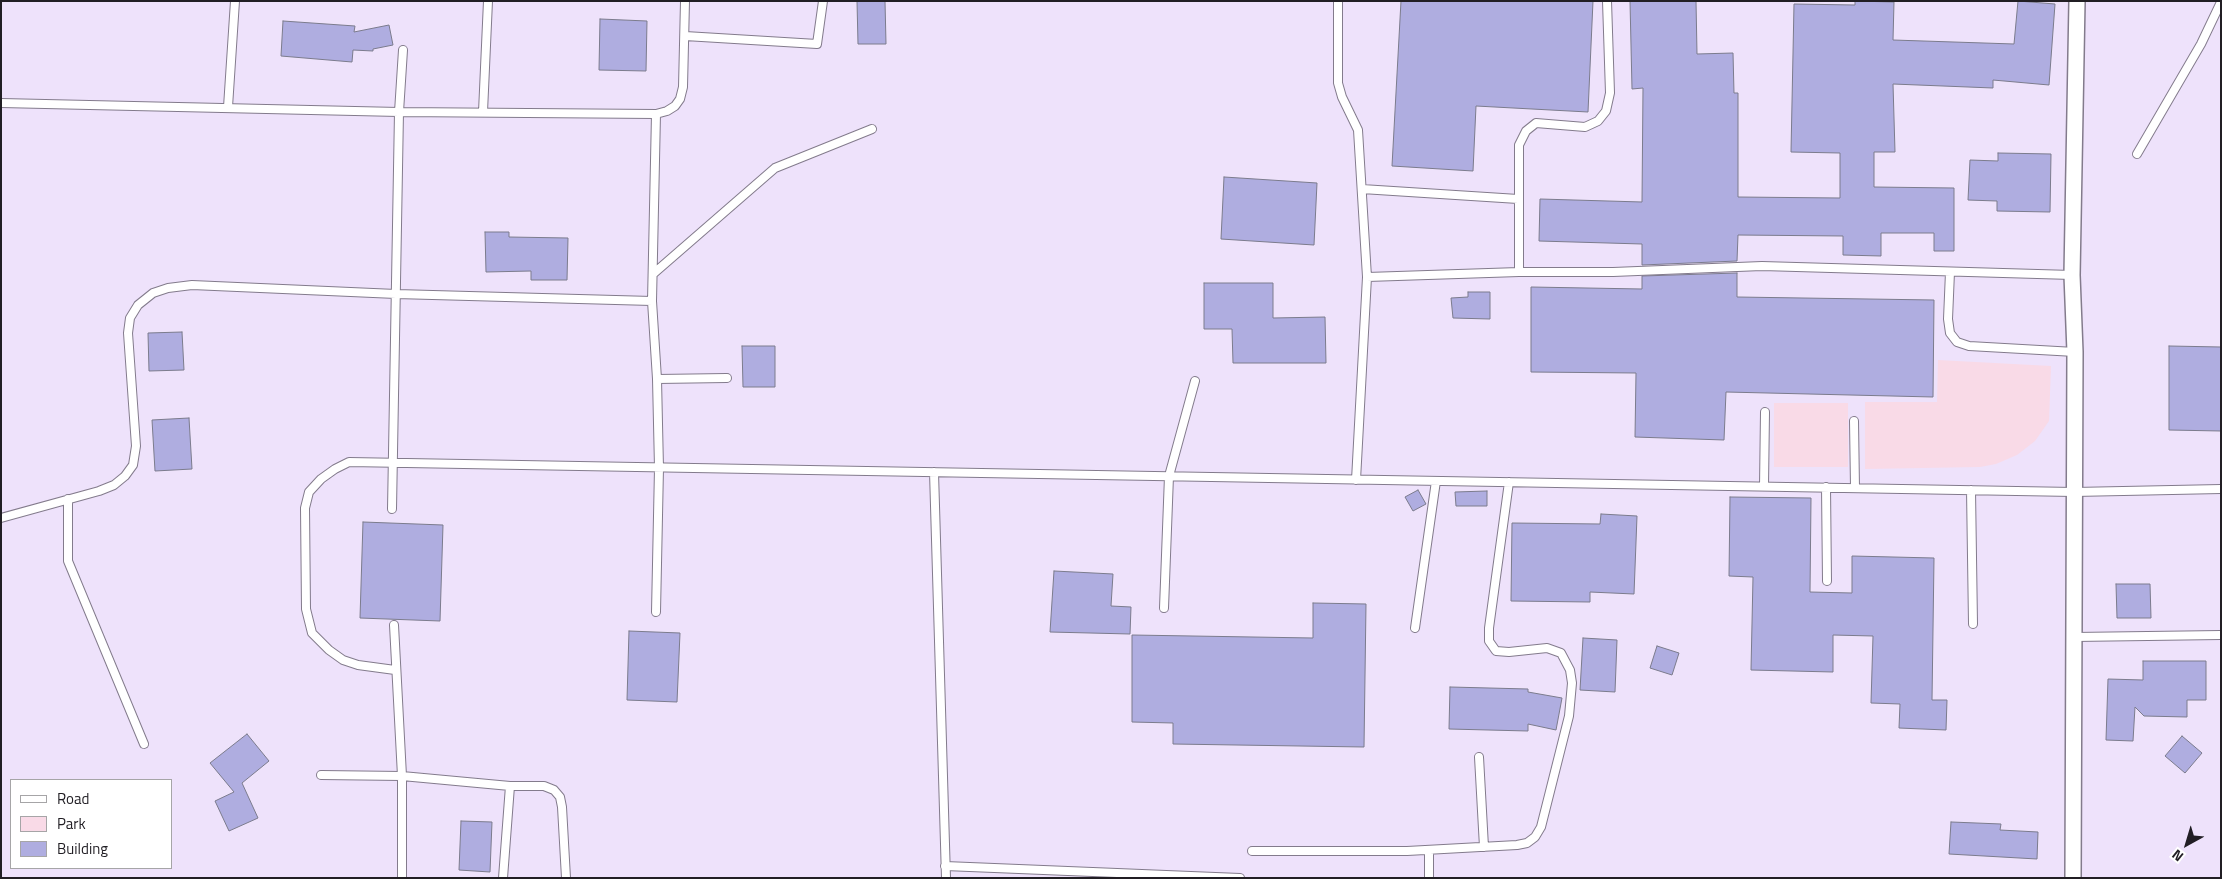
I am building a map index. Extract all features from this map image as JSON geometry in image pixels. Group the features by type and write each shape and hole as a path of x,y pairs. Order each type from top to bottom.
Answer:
{"street":[{"path":"2073,878 2075,352 2072,276 2077,1"}],"lane":[{"path":"228,107 235,1"},
{"path":"483,112 488,1"},
{"path":"1,103 399,112 656,114 667,111 680,98 683,87 685,1"},
{"path":"684,36 817,44 823,1"},
{"path":"1338,1 1338,83 1342,97 1358,130 1367,277 1356,480"},
{"path":"1520,272 1519,145 1526,131 1536,123 1585,127 1598,121 1606,111 1610,93 1607,1"},
{"path":"2137,154 2202,44 2221,2"},
{"path":"392,509 399,112 403,50"},
{"path":"656,114 652,301 657,379 659,468 656,612"},
{"path":"653,274 775,168 872,129"},
{"path":"1362,189 1518,199"},
{"path":"1367,277 1520,272 1613,272 1762,266 2072,276"},
{"path":"1950,272 1948,319 1950,333 1957,342 1969,346 2075,352"},
{"path":"1,518 114,485 125,476 132,465 136,446 128,332 130,318 138,305 153,293 168,288 192,285 396,294 652,301"},
{"path":"657,379 727,378"},
{"path":"1164,608 1169,476 1195,381"},
{"path":"1764,486 1765,412"},
{"path":"1854,421 1856,488"},
{"path":"395,670 358,665 343,660 329,650 312,633 306,609 305,508 310,492 321,479 349,462 2074,492 2221,489"},
{"path":"934,472 946,878"},
{"path":"1415,628 1436,481"},
{"path":"1252,851 1429,850 1527,843 1535,837 1541,827 1569,716 1572,683 1570,670 1561,653 1547,648 1509,652 1496,651 1489,641 1489,628 1509,482"},
{"path":"1826,487 1827,581"},
{"path":"1971,490 1973,624"},
{"path":"68,499 68,561 144,744"},
{"path":"394,625 402,776 402,878"},
{"path":"2074,637 2221,635"},
{"path":"1479,757 1484,847"},
{"path":"321,775 402,776 510,786 544,786 554,790 560,797 566,878"},
{"path":"503,878 510,786"},
{"path":"1429,850 1429,878"},
{"path":"945,866 1085,874 1240,878"}],"shaded area":[{"path":"1,1 2221,1 2221,878 1,878"}],"green space":[{"path":"1938,360 2051,366 2049,421 2035,441 2017,455 1996,464 1980,467 1865,469 1865,402 1937,402"},
{"path":"1774,403 1848,403 1848,467 1774,467"}],"building":[{"path":"857,1 885,1 886,44 858,44"},
{"path":"1401,1 1593,1 1588,112 1476,106 1473,171 1392,166"},
{"path":"1630,1 1696,1 1697,54 1733,53 1734,93 1738,93 1738,197 1840,198 1840,153 1791,152 1794,4 1855,5 1855,1 1894,2 1893,40 2014,44 2018,1 2055,4 2049,85 1993,80 1993,88 1893,84 1895,152 1874,152 1874,187 1954,188 1954,251 1934,251 1934,233 1881,233 1881,256 1843,255 1843,236 1738,235 1737,261 1642,265 1642,244 1539,241 1540,199 1642,202 1643,88 1632,89"},
{"path":"600,19 647,21 646,71 599,70"},
{"path":"283,21 355,26 354,32 389,25 393,45 373,49 373,51 353,50 352,62 281,56"},
{"path":"1998,153 2051,154 2050,212 1997,211 1997,201 1968,200 1970,160 1998,161"},
{"path":"1224,177 1317,183 1314,245 1221,239"},
{"path":"485,232 509,232 509,237 568,238 567,280 531,280 531,271 486,272"},
{"path":"1737,273 1737,297 1934,300 1933,397 1726,392 1724,440 1635,437 1636,373 1531,372 1531,287 1642,289 1642,276"},
{"path":"1204,283 1273,283 1273,318 1325,317 1326,363 1233,363 1232,329 1204,329"},
{"path":"1468,292 1490,292 1490,319 1453,318 1451,298 1468,297"},
{"path":"182,332 184,370 149,371 148,333"},
{"path":"742,346 775,346 775,387 743,387"},
{"path":"2169,346 2221,347 2221,431 2169,430"},
{"path":"189,418 192,469 155,471 152,420"},
{"path":"1418,490 1426,504 1413,511 1405,497"},
{"path":"1487,491 1487,506 1456,506 1455,492"},
{"path":"1730,497 1811,498 1810,592 1852,593 1852,556 1934,558 1932,700 1947,700 1946,730 1899,728 1900,704 1871,703 1873,636 1833,635 1833,672 1751,670 1753,577 1729,576"},
{"path":"1601,514 1637,516 1634,594 1590,592 1590,602 1511,601 1512,523 1600,524"},
{"path":"363,522 443,525 440,621 360,618"},
{"path":"1054,571 1113,574 1111,606 1131,607 1130,634 1050,632"},
{"path":"2116,584 2150,584 2151,618 2117,618"},
{"path":"1313,603 1366,604 1364,747 1173,744 1173,723 1132,722 1132,635 1313,638"},
{"path":"629,631 680,633 677,702 627,700"},
{"path":"1583,638 1617,640 1615,692 1580,690"},
{"path":"1657,646 1679,653 1672,675 1650,668"},
{"path":"2143,661 2206,661 2206,700 2187,700 2187,717 2144,716 2135,707 2133,741 2106,740 2108,679 2143,680"},
{"path":"1450,687 1528,689 1528,692 1562,698 1556,730 1528,724 1528,731 1449,729"},
{"path":"247,734 269,761 242,783 258,818 229,831 215,801 234,792 210,763"},
{"path":"2182,736 2202,753 2185,773 2165,756"},
{"path":"461,821 492,822 490,872 459,870"},
{"path":"1951,822 2001,824 2000,830 2038,832 2037,859 1949,854"}]}
